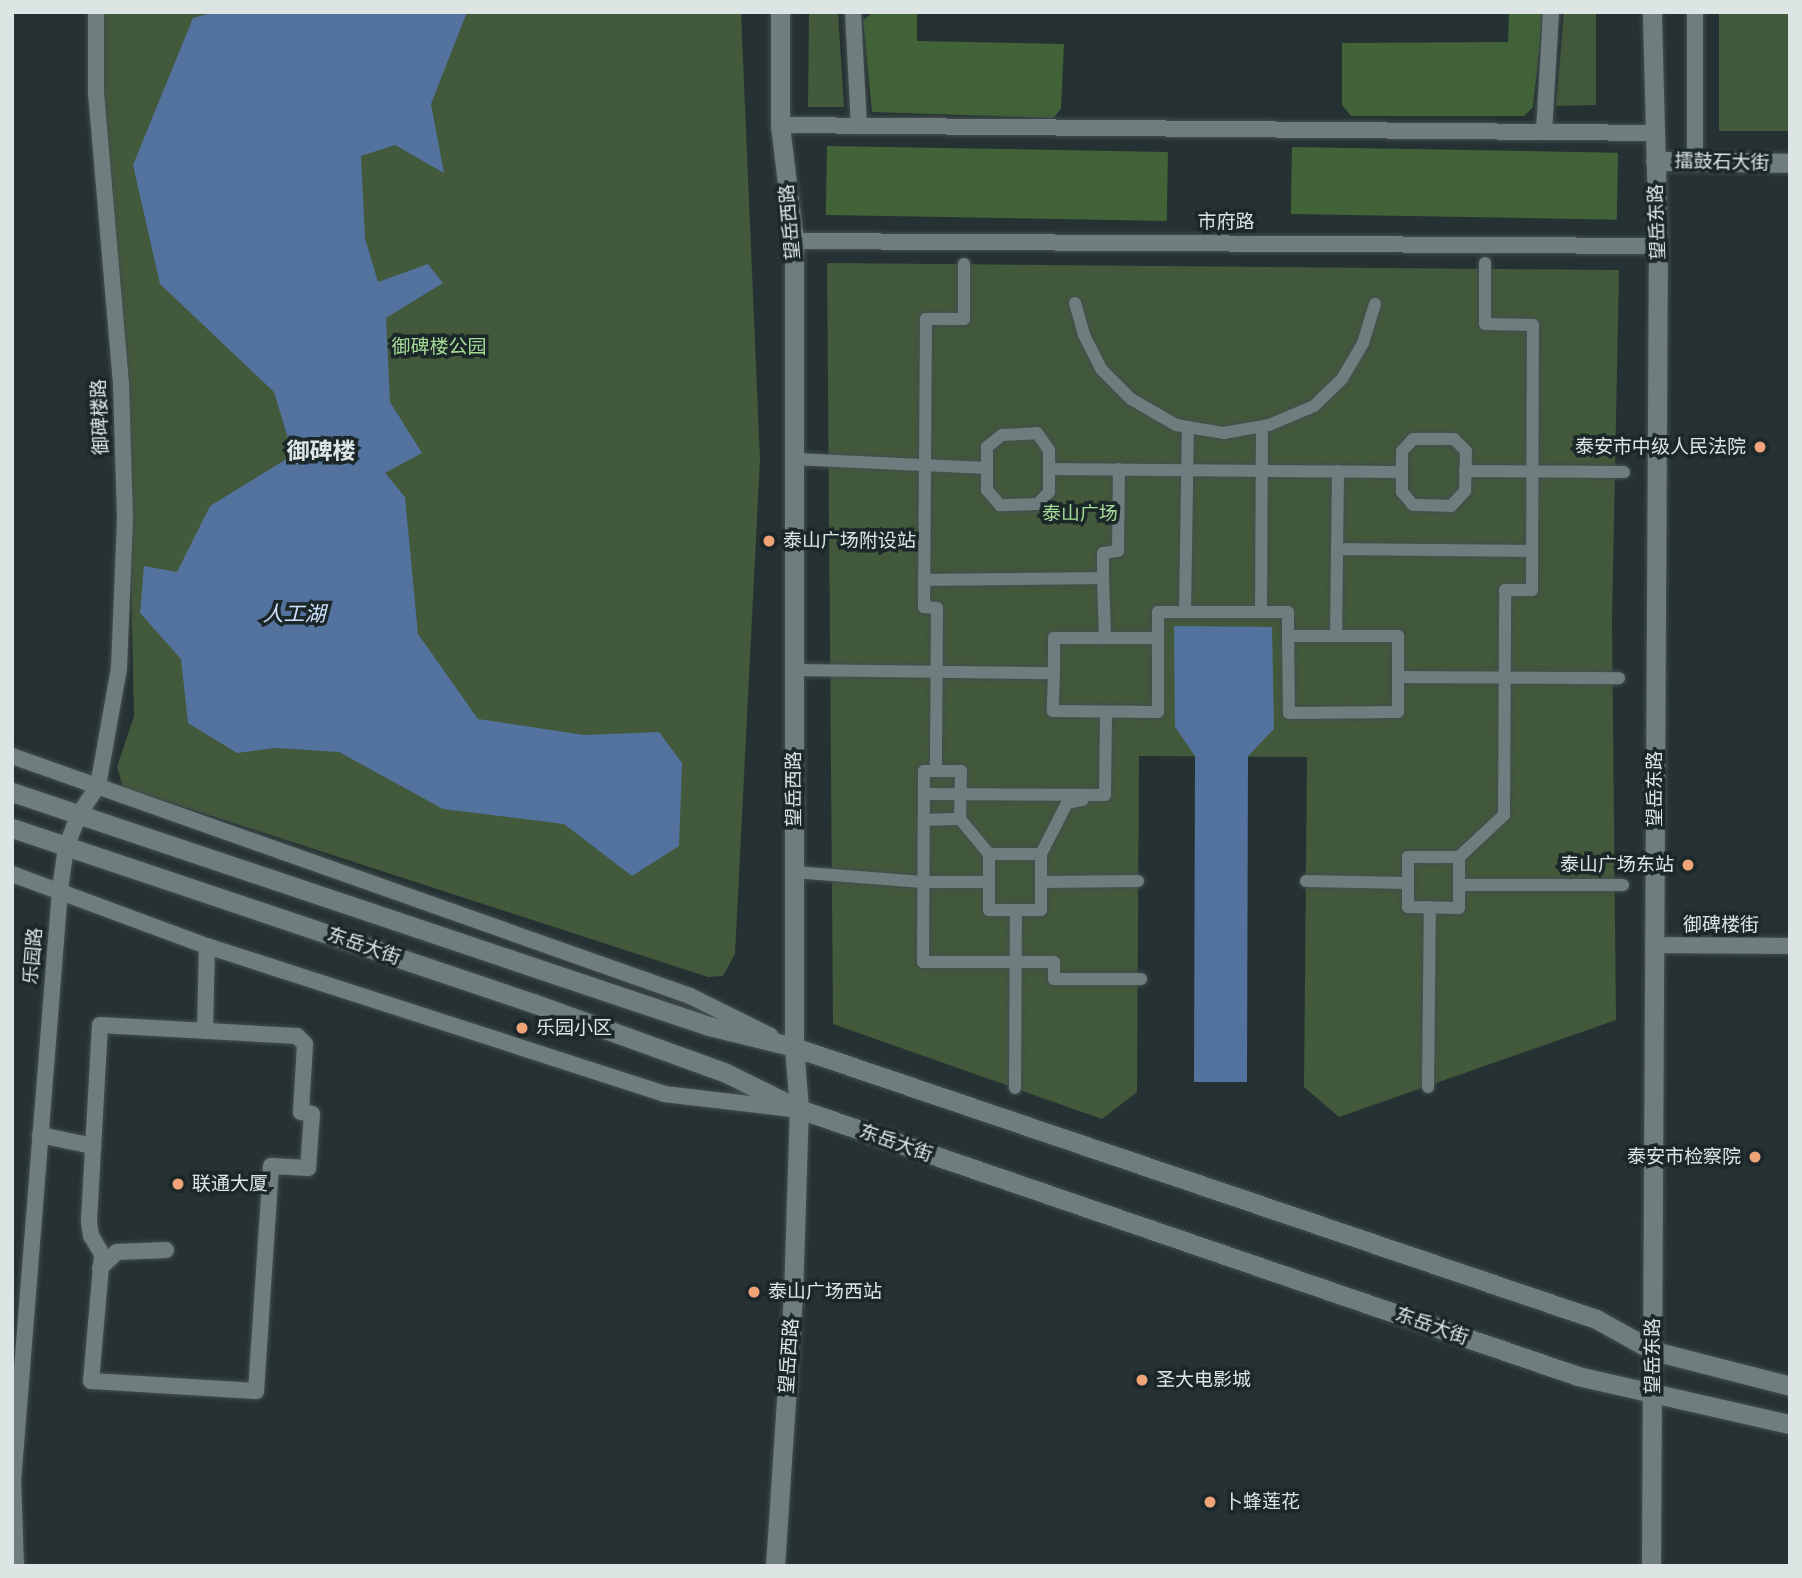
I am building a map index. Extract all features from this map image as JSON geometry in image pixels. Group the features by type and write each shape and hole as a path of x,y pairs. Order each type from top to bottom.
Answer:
{"main road":[{"name":"望岳西路","path":"775,1566 793,1296 799,1110 793,1047 794,241 780,125 780,12"},
{"name":"望岳东路","path":"1651,1566 1658,246 1652,12"},
{"name":"擂鼓石大街","path":"1655,161 1790,163"},
{"name":"东岳大街","path":"12,792 709,1026 793,1047 1595,1319 1654,1350 1790,1386"},
{"name":"东岳大街","path":"12,828 545,1007 726,1073 799,1110 1578,1376 1790,1424"}],"street":[{"name":"御碑楼路","path":"79,814 99,786 119,668 125,519 116,285 96,95 96,12"},
{"path":"853,12 859,126"},
{"path":"1544,131 1551,12"},
{"path":"1695,12 1695,161"},
{"path":"780,125 1655,133"},
{"name":"市府路","path":"794,241 1658,246"},
{"path":"1459,857 1459,908 1408,907 1408,856 1459,857 1504,815 1505,590 1532,590 1533,325 1485,324 1485,263"},
{"path":"936,771 937,608 924,607 926,319 964,319 964,264"},
{"path":"1075,303 1084,335 1101,369 1131,399 1176,425 1224,433 1262,427 1314,406 1342,379 1363,343 1375,304"},
{"path":"1185,611 1188,427"},
{"path":"1261,611 1262,427"},
{"path":"1037,433 1049,450 1049,468 1049,492 1038,504 1000,505 987,490 987,447 1002,435 1037,433"},
{"path":"1413,439 1454,439 1465,452 1465,471 1465,491 1451,506 1413,505 1402,492 1402,450 1413,439"},
{"path":"794,459 987,468"},
{"path":"1049,468 1402,472"},
{"path":"1105,638 1102,553 1118,551 1119,468"},
{"path":"1336,636 1338,471"},
{"path":"1465,471 1625,472"},
{"path":"1337,549 1532,551"},
{"path":"924,580 1102,578"},
{"path":"1158,638 1054,638 1053,711 1157,712 1158,638 1158,611 1261,611 1288,612 1288,636 1289,713 1398,712 1398,636 1288,636"},
{"path":"794,670 1054,673"},
{"path":"1398,677 1619,677"},
{"path":"1105,795 1106,712"},
{"path":"12,756 690,996 793,1047"},
{"path":"1105,795 1067,803 1041,854 1041,910 989,910 989,854 960,819 961,771 924,771 923,962 1055,962 1055,979 1141,979"},
{"path":"924,794 1105,795"},
{"name":"乐园路","path":"16,1566 13,1482 60,890 66,847 79,814"},
{"path":"923,820 960,819"},
{"path":"989,854 1041,854"},
{"path":"794,872 923,883 989,882"},
{"path":"12,874 207,946 664,1094 799,1110"},
{"path":"1041,882 1138,881"},
{"path":"1306,881 1408,883"},
{"path":"1459,885 1623,885"},
{"path":"1428,1087 1430,907"},
{"path":"1015,1088 1016,910"},
{"name":"御碑楼街","path":"1653,945 1790,946"},
{"path":"205,1031 207,946"},
{"path":"100,1025 297,1036 305,1044 301,1112 312,1114 309,1168 271,1166 256,1391 90,1381 102,1254 90,1236 93,1146 100,1025"},
{"path":"40,1135 93,1146"},
{"path":"100,1268 117,1252 166,1250"}],"green space":[{"name":"御碑楼公园","path":"103,12 741,12 760,460 735,954 723,976 708,977 123,787 117,767 134,716 128,436 100,46"},
{"path":"809,12 838,12 844,107 808,107"},
{"path":"874,12 917,12 917,41 1064,44 1061,109 1053,118 872,112 863,20"},
{"path":"1509,12 1543,14 1533,107 1524,116 1351,116 1342,105 1342,43 1508,42"},
{"path":"1564,12 1596,12 1596,105 1556,106"},
{"path":"1719,12 1790,12 1790,131 1719,131"},
{"path":"827,146 1168,152 1167,221 826,215"},
{"path":"1292,147 1618,153 1617,220 1291,214"},
{"name":"泰山广场","path":"827,263 1619,270 1612,620 1616,1020 1339,1117 1304,1087 1307,757 1139,756 1137,1092 1102,1119 833,1024"}],"water":[{"name":"人工湖","path":"215,12 467,12 431,104 444,173 395,145 361,156 365,238 378,282 428,264 443,283 386,318 390,402 422,453 385,473 405,497 418,634 478,719 584,735 659,732 682,763 679,846 632,876 564,824 443,809 339,752 276,748 237,753 188,723 181,659 140,613 144,566 177,572 210,506 293,455 274,392 160,284 133,165 193,18"},
{"path":"1174,626 1272,627 1274,729 1248,756 1247,1082 1194,1082 1195,756 1175,727"}],"place":[{"name":"泰安市中级人民法院","path":"1760,447"},
{"name":"泰山广场附设站","path":"769,541"},
{"name":"泰山广场东站","path":"1688,865"},
{"name":"乐园小区","path":"522,1028"},
{"name":"泰安市检察院","path":"1755,1157"},
{"name":"联通大厦","path":"178,1184"},
{"name":"泰山广场西站","path":"754,1292"},
{"name":"圣大电影城","path":"1142,1380"},
{"name":"卜蜂莲花","path":"1210,1502"}],"district":[{"name":"御碑楼","path":"321,451"}]}
